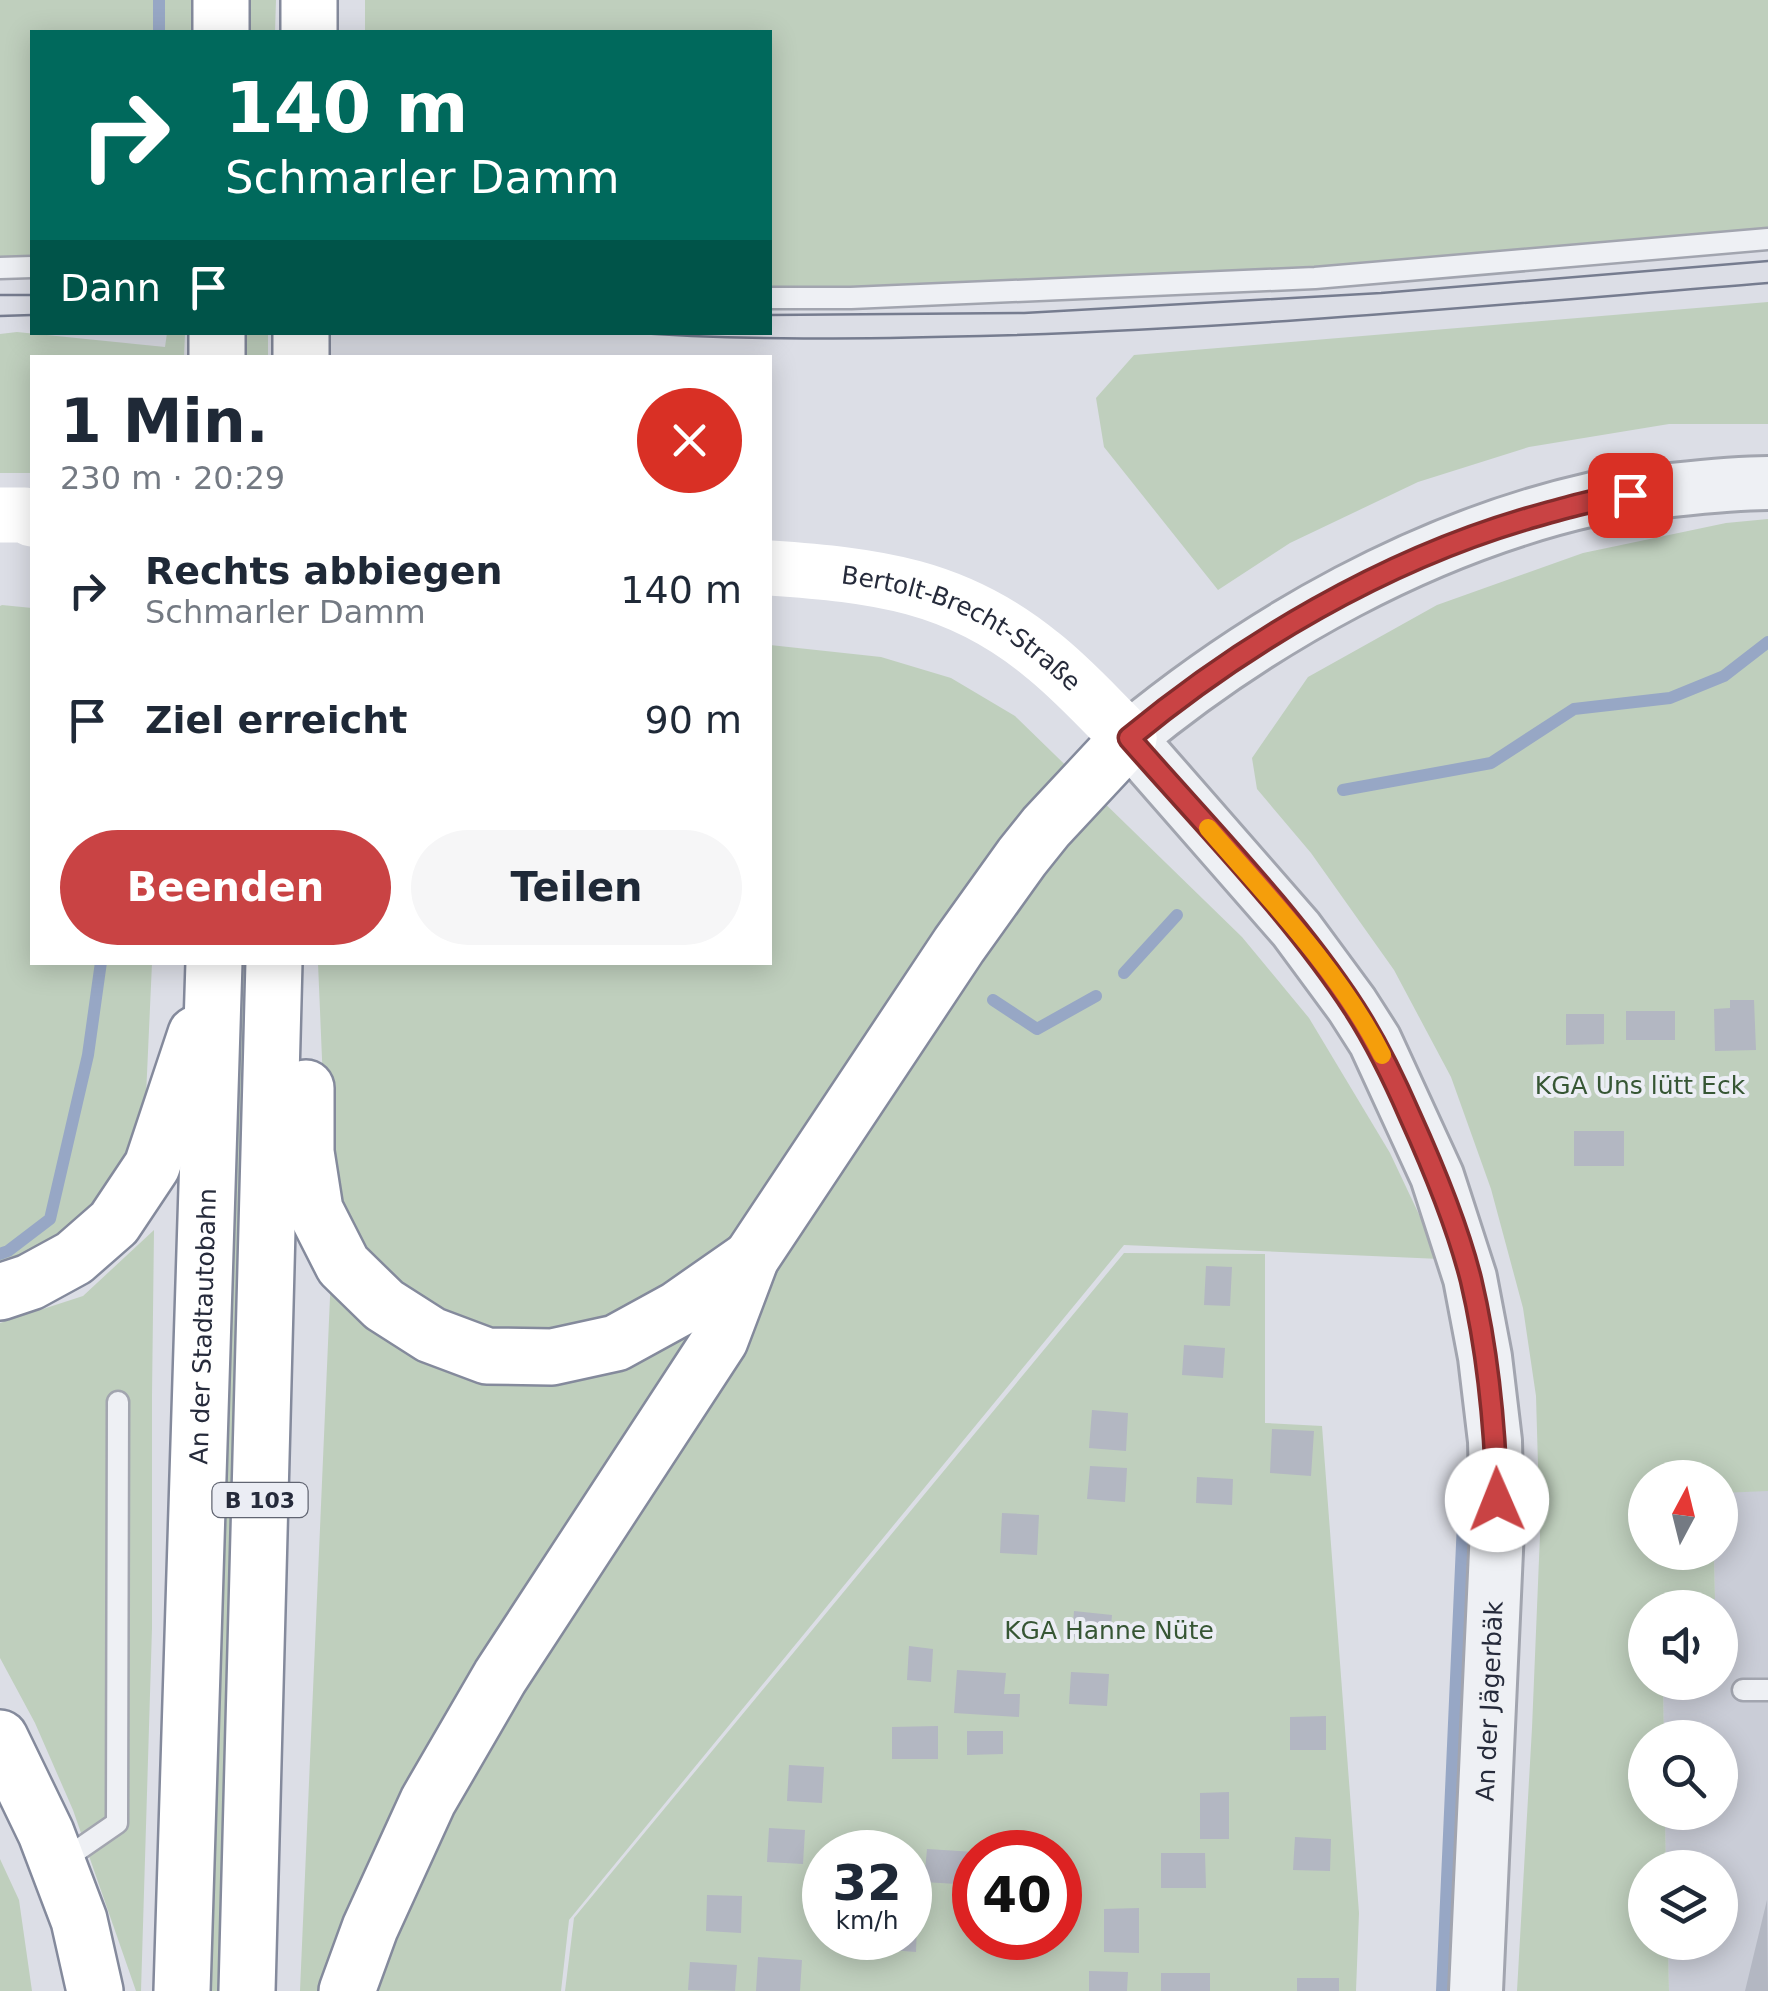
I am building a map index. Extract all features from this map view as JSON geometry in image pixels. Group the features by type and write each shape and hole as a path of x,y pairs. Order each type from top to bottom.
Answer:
{"main road":[{"path":"221,30 222,0"},
{"path":"308,30 309,0"},
{"path":"0,514 30,518"},
{"path":"0,551 30,546"},
{"name":"Bertolt-Brecht-Straße","path":"772,568 828,572 941,594 990,618 1042,654 1129,738"},
{"path":"347,1991 370,1928 428,1801 500,1677 720,1340 750,1258 1022,857 1129,738"},
{"path":"0,1292 30,1282 74,1258 114,1222 152,1166 214,972"},
{"name":"An der Stadtautobahn","path":"182,1991 214,972"},
{"path":"274,986 306,1079 306,1152 315,1210 343,1265 384,1305 432,1334 487,1356 552,1357 616,1343 678,1310 750,1258"},
{"name":"B 103","path":"247,1991 274,986"},
{"path":"0,1738 46,1832 79,1920 95,1991"}],"street":[{"path":"1129,738 1215,672 1329,603 1408,561 1474,534 1595,499 1732,483 1768,483"},
{"name":"An der Jägerbäk","path":"1129,738 1296,929 1352,1005 1374,1040 1437,1176 1470,1278 1496,1441 1498,1529 1476,1991"}],"lane":[{"path":"772,298 1315,278 1768,238"},
{"path":"57,1864 117,1823 118,1402"},
{"path":"1743,1690 1768,1690"}],"shaded area":[{"path":"1768,1273 1768,1991 1669,1991 1668,1960 1738,1960 1738,1850 1666,1850 1665,1830 1738,1830 1738,1720 1664,1720 1663,1700 1738,1700 1738,1590 1715,1590 1714,1570 1738,1570 1738,1460 1724,1460"}],"green space":[{"path":"0,0 194,0 193,30 30,30 30,257 0,258"},
{"path":"247,0 276,0 275,30 246,30"},
{"path":"365,0 1768,0 1768,231 1300,269 772,287 772,30 365,30"},
{"path":"1768,302 1768,424 1669,424 1529,447 1418,482 1290,543 1218,590 1104,447 1096,398 1134,355"},
{"path":"17,332 165,347 167,335 185,335 184,355 30,355 30,473 0,473 0,334"},
{"path":"238,335 268,335 268,355 237,355"},
{"name":"KGA Uns lütt Eck","path":"1768,519 1768,1491 1738,1492 1738,1460 1628,1460 1628,1570 1714,1570 1715,1590 1628,1590 1628,1700 1663,1700 1664,1720 1628,1720 1628,1830 1665,1830 1666,1850 1628,1850 1628,1960 1668,1960 1669,1991 1517,1991 1540,1535 1536,1396 1523,1308 1491,1189 1451,1077 1394,970 1311,853 1257,789 1252,758 1308,677 1437,605 1583,553 1726,523"},
{"path":"0,606 30,608 30,965 152,965 146,1096 137,1150 82,1227 0,1270"},
{"path":"772,645 881,657 951,678 1015,716 1242,937 1309,1018 1390,1153 1440,1259 1124,1245 569,1920 561,1991 300,1991 331,1274 318,965 772,965"},
{"path":"233,965 247,965 220,1991 205,1991"},
{"path":"154,1230 152,1628 141,1991 136,1991 73,1810 35,1723 0,1658 0,1323 83,1296"},
{"name":"KGA Hanne Nüte","path":"1124,1253 1265,1254 1265,1423 1322,1426 1359,1913 1356,1991 565,1991 574,1918"},
{"path":"0,1859 19,1900 32,1991 0,1991"}],"building":[{"path":"1730,1000 1754,1000 1756,1050 1715,1051 1714,1009 1730,1008"},
{"path":"1626,1011 1675,1011 1675,1040 1626,1040"},
{"path":"1566,1014 1604,1014 1604,1044 1566,1045"},
{"path":"1574,1131 1624,1131 1624,1166 1574,1166"},
{"path":"1206,1266 1232,1267 1230,1306 1204,1305"},
{"path":"1184,1345 1225,1348 1223,1378 1182,1375"},
{"path":"1092,1410 1128,1413 1126,1451 1089,1448"},
{"path":"1272,1429 1314,1431 1311,1476 1270,1473"},
{"path":"1090,1466 1127,1468 1125,1502 1087,1499"},
{"path":"1197,1477 1233,1479 1232,1505 1196,1503"},
{"path":"1002,1513 1039,1515 1037,1555 1000,1553"},
{"path":"1074,1611 1112,1615 1110,1640 1072,1637"},
{"path":"909,1646 933,1649 931,1682 907,1680"},
{"path":"957,1670 1006,1673 1004,1694 1020,1694 1019,1717 954,1713"},
{"path":"1071,1672 1109,1674 1107,1706 1069,1704"},
{"path":"1326,1716 1326,1750 1290,1750 1290,1717"},
{"path":"938,1726 938,1759 892,1759 892,1727"},
{"path":"967,1731 1003,1731 1003,1754 967,1755"},
{"path":"789,1765 824,1767 822,1803 787,1801"},
{"path":"1229,1792 1229,1839 1200,1839 1200,1793"},
{"path":"769,1828 805,1830 802,1864 767,1862"},
{"path":"1295,1837 1331,1839 1330,1871 1293,1870"},
{"path":"932,1849 952,1851 952,1884 932,1882"},
{"path":"1161,1853 1205,1853 1206,1888 1161,1888"},
{"path":"707,1895 742,1896 741,1933 706,1931"},
{"path":"1767,1900 1768,1991 1745,1991"},
{"path":"1139,1908 1139,1953 1104,1952 1104,1909"},
{"path":"758,1957 802,1960 800,1991 756,1991"},
{"path":"690,1962 737,1965 735,1991 688,1990"},
{"path":"1089,1971 1128,1972 1127,1991 1089,1991"},
{"path":"1161,1973 1210,1973 1210,1991 1161,1991"},
{"path":"1297,1978 1339,1978 1339,1991 1297,1991"}],"waterway":[{"path":"159,0 159,30"},
{"path":"1343,790 1491,763 1574,709 1670,698 1724,676 1768,642"},
{"path":"1124,973 1177,915"},
{"path":"0,1254 50,1219 88,1055 101,965"},
{"path":"993,1000 1037,1029 1096,996"},
{"path":"1442,1991 1464,1500"}],"tram line":[{"path":"772,315 1024,313 1381,293 1768,261"},
{"path":"678,335 803,338 1080,333 1375,315 1768,283"},
{"path":"0,295 30,295"},
{"path":"0,316 30,315"}],"slow traffic":[{"path":"1208,828 1296,929 1352,1005 1382,1055"}],"route":[{"path":"1497,1500 1496,1441 1470,1278 1437,1176 1388,1068 1352,1005 1296,929 1129,738 1215,672 1408,561 1474,534 1595,499 1630,495"}]}
